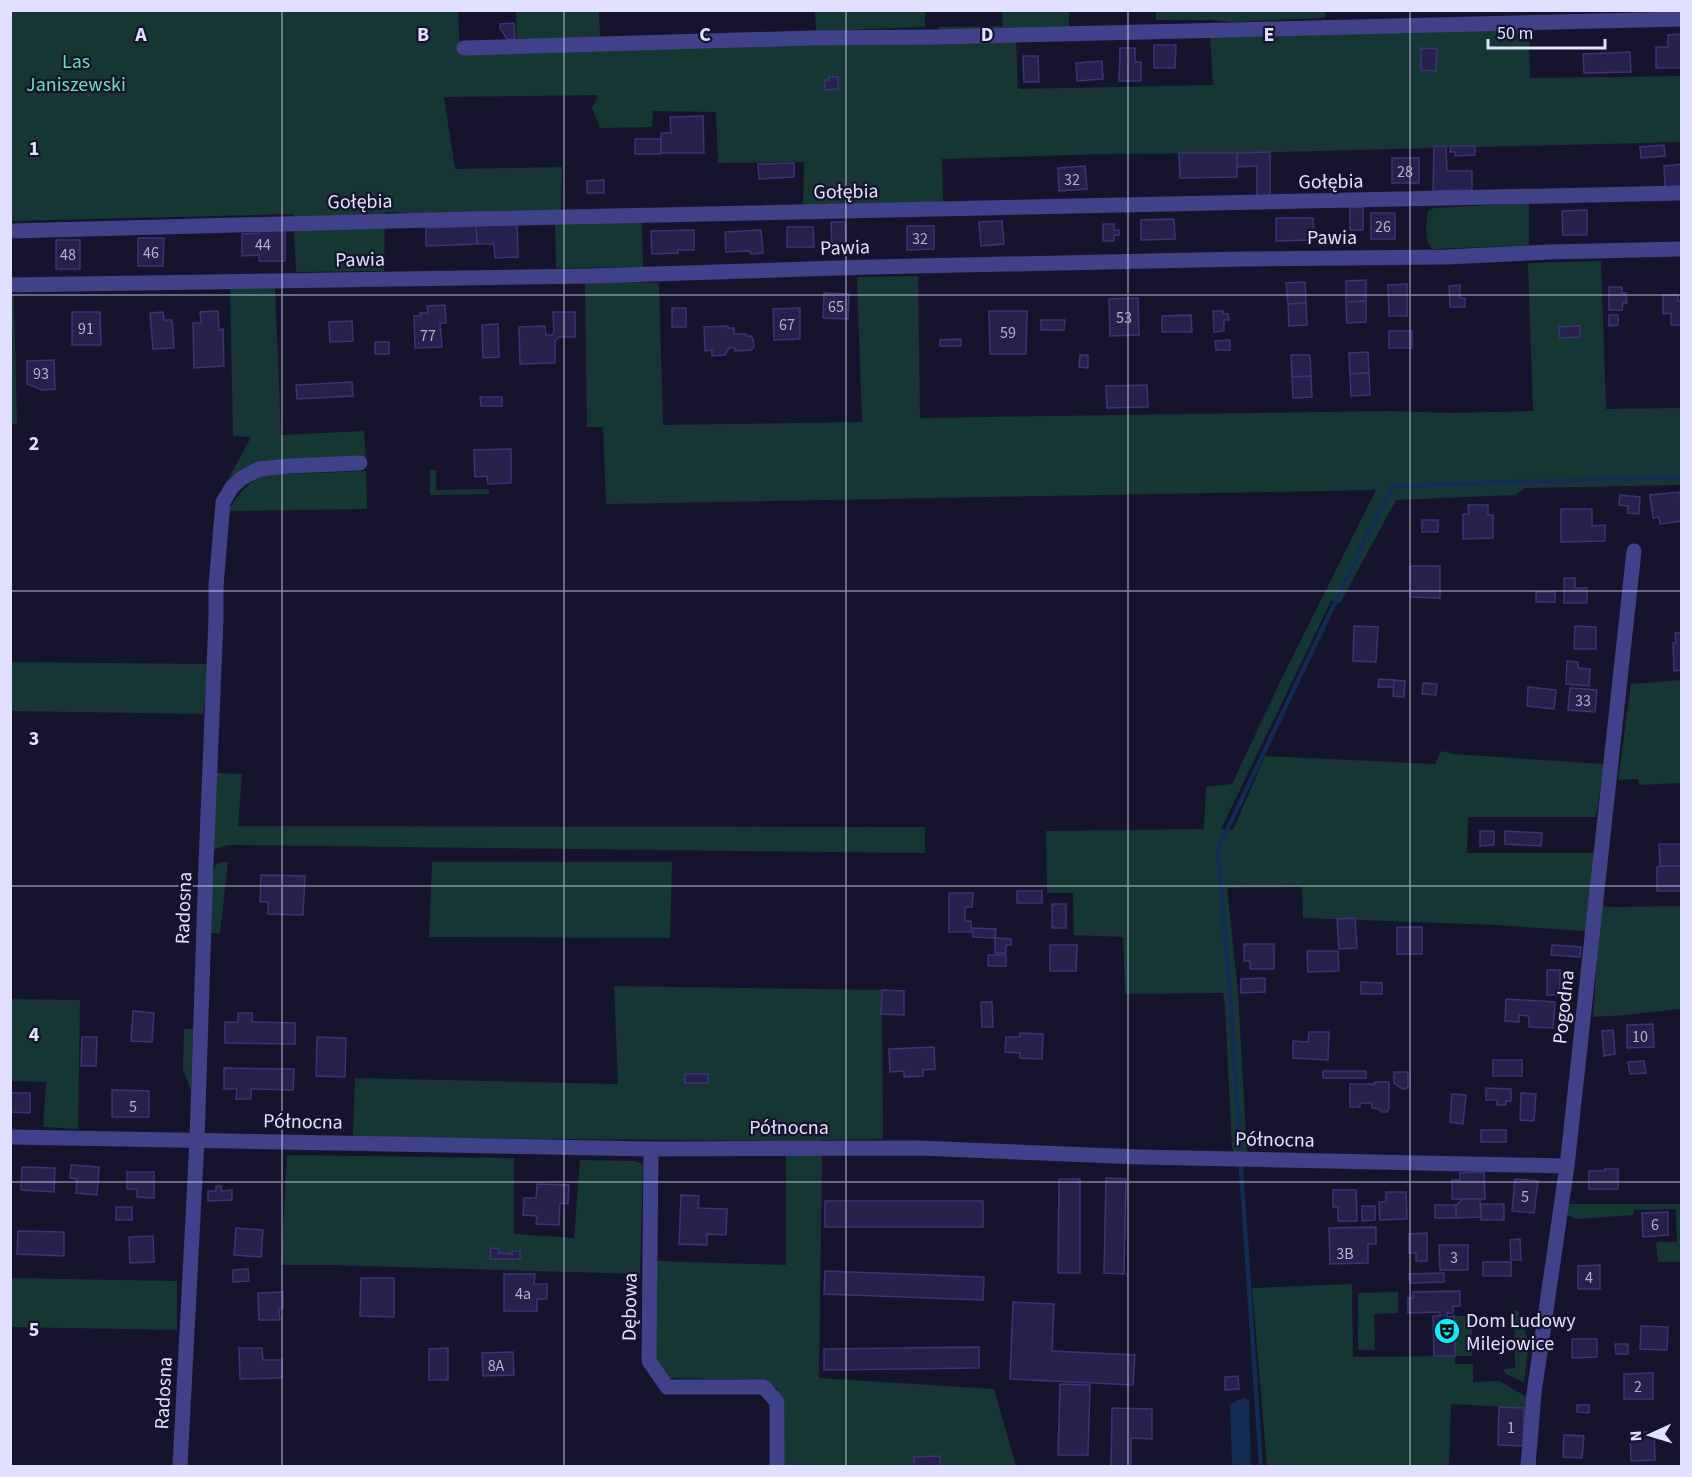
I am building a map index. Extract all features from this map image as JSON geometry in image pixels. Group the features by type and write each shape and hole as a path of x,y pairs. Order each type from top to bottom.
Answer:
{"street":[{"path":"464,48 1682,19"},
{"name":"Gołębia","path":"10,231 1682,193"},
{"name":"Pawia","path":"10,285 590,276 871,267 1425,257 1682,249"},
{"name":"Radosna","path":"180,1467 197,1140 216,586 223,502 242,477 259,469 360,463"},
{"name":"Pogodna","path":"1528,1467 1534,1394 1567,1166 1634,551"},
{"name":"Północna","path":"10,1137 651,1149 918,1148 1140,1157 1567,1166"},
{"name":"Dębowa","path":"651,1149 649,1361 667,1387 764,1387 777,1402 777,1467"}],"green space":[{"name":"Las Janiszewski","path":"10,11 458,11 460,54 1016,38 1018,89 1213,85 1210,35 1529,30 1530,78 1681,76 1681,142 942,159 943,203 803,206 804,162 718,163 716,112 653,111 652,127 600,128 592,108 598,95 444,97 455,169 562,167 561,213 456,215 385,212 384,271 296,272 293,214 11,221"},
{"path":"516,11 599,11 600,37 517,41"},
{"path":"815,11 925,11 925,27 816,31"},
{"path":"1002,11 1069,11 1069,28 940,32 939,27 1003,26"},
{"path":"1156,11 1325,11 1325,18 1231,22 1156,20"},
{"path":"1529,203 1529,245 1432,249 1429,245 1426,226 1428,211 1434,208"},
{"path":"642,219 643,267 556,268 555,222"},
{"path":"1601,261 1606,409 1681,408 1681,485 1525,488 1515,495 1396,500 1340,603 1331,601 1221,829 1233,830 1265,756 1435,764 1441,751 1454,754 1604,764 1596,817 1468,817 1467,853 1594,853 1589,905 1681,906 1681,1017 1680,1009 1593,1017 1599,932 1496,925 1303,918 1302,887 1227,888 1238,992 1247,1155 1234,1152 1232,1148 1223,993 1125,994 1123,937 1074,935 1073,893 1047,893 1046,831 1204,829 1206,787 1232,784 1376,490 606,504 603,427 587,427 585,281 659,283 663,425 862,422 857,277 918,276 920,418 1390,411 1450,413 1533,411 1528,263"},
{"path":"275,288 281,435 364,431 366,460 266,461 226,483 251,437 233,436 230,289"},
{"path":"11,296 14,296 17,424 11,424"},
{"path":"430,470 436,470 436,490 489,489 489,494 430,495"},
{"path":"366,471 367,509 228,511 242,491 262,475"},
{"path":"11,662 209,664 203,714 11,711"},
{"path":"1681,680 1681,783 1639,785 1638,779 1618,780 1631,684"},
{"path":"216,773 242,774 238,826 925,827 925,853 228,845 213,850"},
{"path":"228,862 220,933 210,933 212,877 215,865"},
{"path":"432,862 672,862 670,938 429,937"},
{"path":"614,986 882,990 883,1139 820,1140 822,1159 819,1378 994,1389 1016,1466 783,1466 785,1404 777,1389 767,1380 669,1378 654,1355 656,1261 786,1265 786,1141 353,1137 355,1078 618,1084"},
{"path":"11,999 80,1000 78,1129 43,1127 46,1082 11,1081"},
{"path":"184,1029 193,1029 191,1091 183,1069"},
{"path":"287,1155 514,1158 514,1234 574,1238 580,1160 634,1161 643,1164 640,1274 281,1265"},
{"path":"1569,1204 1681,1204 1681,1262 1658,1262 1656,1242 1677,1242 1676,1209 1634,1210 1633,1215 1576,1219 1567,1215"},
{"path":"11,1278 177,1281 177,1330 11,1327"},
{"path":"1352,1284 1353,1357 1454,1356 1454,1316 1472,1316 1472,1356 1455,1356 1455,1364 1473,1364 1473,1382 1499,1381 1528,1398 1528,1408 1451,1404 1449,1466 1267,1466 1252,1288"},
{"path":"1398,1292 1398,1313 1374,1314 1375,1350 1358,1350 1358,1293"},
{"path":"1518,1310 1529,1343 1524,1382 1506,1374 1503,1370 1515,1368 1514,1311"}],"water":[{"path":"1243,1398 1249,1400 1251,1466 1232,1464 1230,1405"}],"building":[{"path":"514,23 515,39 507,39 500,24"},
{"path":"1682,34 1682,68 1656,68 1656,47 1668,47 1668,35"},
{"path":"1154,45 1176,45 1175,68 1154,68"},
{"path":"1120,48 1135,48 1135,62 1141,62 1141,81 1119,81"},
{"path":"1421,48 1437,49 1436,71 1421,70"},
{"path":"1630,52 1631,72 1584,73 1583,54"},
{"path":"1023,56 1038,56 1039,82 1024,82"},
{"path":"1102,61 1103,79 1077,81 1076,63"},
{"path":"829,77 838,77 838,89 825,90 825,80 829,80"},
{"path":"703,116 704,153 661,153 661,133 671,133 670,117"},
{"path":"635,139 661,139 661,154 635,154"},
{"path":"1664,145 1665,156 1641,158 1640,147"},
{"path":"1434,146 1446,146 1447,171 1472,171 1472,190 1433,191"},
{"path":"1451,146 1475,146 1475,155 1455,156 1455,152 1450,152"},
{"path":"1270,152 1270,198 1257,198 1257,166 1237,167 1237,153"},
{"path":"1179,153 1237,153 1237,177 1180,178"},
{"path":"1392,158 1419,158 1419,183 1392,183"},
{"path":"794,163 794,177 759,179 758,164"},
{"path":"1682,164 1682,186 1665,187 1664,166"},
{"path":"1085,166 1087,189 1059,191 1058,168"},
{"path":"604,180 604,193 587,193 587,181"},
{"path":"1350,207 1363,208 1363,230 1350,230"},
{"path":"1587,210 1587,235 1563,235 1562,211"},
{"path":"1371,213 1395,213 1395,239 1371,239"},
{"path":"1276,218 1313,218 1314,240 1276,241"},
{"path":"1174,219 1175,239 1141,240 1141,220"},
{"path":"1002,221 1004,244 981,246 979,222"},
{"path":"831,222 845,222 846,251 832,251"},
{"path":"517,224 518,257 495,258 494,244 477,244 476,226"},
{"path":"1103,224 1114,224 1114,230 1119,230 1119,235 1114,235 1114,241 1103,241"},
{"path":"476,226 477,244 426,246 426,228"},
{"path":"907,226 934,226 934,249 907,250"},
{"path":"787,227 813,227 814,247 787,247"},
{"path":"259,230 285,230 285,261 259,261 259,255 242,256 242,234 259,233"},
{"path":"694,230 694,250 652,254 651,231"},
{"path":"761,230 763,253 726,252 725,232"},
{"path":"138,238 164,238 163,266 138,266"},
{"path":"56,240 80,240 80,269 56,269"},
{"path":"1366,280 1366,301 1346,302 1346,281"},
{"path":"1305,282 1306,303 1288,304 1286,283"},
{"path":"1407,284 1407,316 1389,316 1388,285"},
{"path":"1460,285 1460,298 1465,298 1465,307 1450,307 1449,286"},
{"path":"1609,287 1622,287 1622,293 1626,293 1627,303 1623,303 1622,310 1609,310"},
{"path":"824,293 849,294 848,319 823,318"},
{"path":"1663,295 1678,295 1678,301 1682,301 1682,325 1671,325 1671,313 1663,314"},
{"path":"1138,298 1139,335 1110,336 1109,299"},
{"path":"1366,301 1366,322 1347,323 1346,302"},
{"path":"1306,303 1307,325 1289,326 1288,304"},
{"path":"445,305 446,323 440,323 442,347 415,348 414,316 428,313 427,306"},
{"path":"672,308 686,308 686,327 672,327"},
{"path":"800,308 800,339 774,340 773,309"},
{"path":"218,311 219,330 223,329 224,366 194,368 193,323 201,323 200,312"},
{"path":"989,311 1027,311 1026,354 990,354"},
{"path":"1213,311 1223,311 1223,314 1228,314 1229,320 1224,320 1224,331 1214,332"},
{"path":"72,312 100,312 101,345 72,345"},
{"path":"163,312 164,320 172,320 174,348 153,349 150,313"},
{"path":"553,312 575,312 575,337 559,337 555,341 555,363 520,364 519,327 545,326 546,335 552,335 554,333"},
{"path":"1191,315 1192,332 1162,332 1162,316"},
{"path":"1609,315 1618,315 1618,325 1609,326"},
{"path":"1041,320 1065,320 1064,330 1041,330"},
{"path":"352,321 353,341 330,342 329,322"},
{"path":"498,324 499,357 483,358 482,325"},
{"path":"728,326 728,328 734,328 734,334 751,336 754,347 751,350 735,351 735,348 729,348 725,355 712,356 712,350 705,351 704,327"},
{"path":"1580,326 1580,337 1560,338 1559,327"},
{"path":"1389,331 1412,331 1412,348 1389,348"},
{"path":"961,339 961,346 940,346 940,340"},
{"path":"1230,340 1230,350 1216,350 1215,341"},
{"path":"375,342 389,342 389,354 375,354"},
{"path":"1368,352 1369,373 1350,374 1349,353"},
{"path":"1080,355 1088,355 1088,368 1079,367"},
{"path":"1291,355 1310,355 1311,376 1292,377"},
{"path":"54,360 55,389 42,390 27,384 27,361"},
{"path":"1369,373 1370,395 1351,396 1350,374"},
{"path":"1311,376 1312,397 1293,398 1292,377"},
{"path":"352,382 353,396 297,399 296,385"},
{"path":"1147,385 1148,407 1107,408 1106,386"},
{"path":"480,397 502,397 502,406 481,406"},
{"path":"511,449 511,483 488,484 487,476 475,477 474,450"},
{"path":"1680,492 1682,521 1660,524 1659,517 1653,518 1650,495"},
{"path":"1620,495 1640,497 1639,514 1628,513 1628,506 1619,505"},
{"path":"1468,505 1488,505 1488,515 1493,515 1493,538 1463,539 1463,514 1469,514"},
{"path":"1561,509 1592,509 1592,526 1605,525 1605,541 1561,542"},
{"path":"1422,520 1438,520 1438,532 1422,532"},
{"path":"1410,566 1440,566 1440,598 1410,597"},
{"path":"1564,578 1575,578 1575,588 1587,588 1587,603 1564,603"},
{"path":"1536,592 1555,592 1555,602 1536,602"},
{"path":"1354,626 1378,627 1376,662 1353,661"},
{"path":"1575,626 1596,627 1596,649 1574,649"},
{"path":"1675,633 1682,633 1682,670 1674,671 1673,643 1676,643"},
{"path":"1567,661 1578,662 1578,668 1590,669 1589,686 1566,684"},
{"path":"1379,679 1394,680 1394,687 1378,687"},
{"path":"1394,680 1405,681 1404,697 1393,696"},
{"path":"1423,683 1437,684 1436,695 1422,694"},
{"path":"1528,687 1556,690 1554,709 1527,706"},
{"path":"1570,688 1597,690 1595,712 1568,710"},
{"path":"1480,831 1494,831 1494,845 1480,846"},
{"path":"1505,831 1542,833 1541,846 1505,844"},
{"path":"1659,844 1682,844 1682,866 1660,866"},
{"path":"1682,866 1682,891 1657,891 1657,867"},
{"path":"261,875 305,876 303,915 268,914 268,902 260,902"},
{"path":"1017,891 1042,891 1042,903 1017,903"},
{"path":"949,893 973,893 972,907 965,907 965,921 971,921 971,932 949,932"},
{"path":"1052,904 1066,904 1066,928 1052,928"},
{"path":"1355,918 1357,948 1339,949 1337,919"},
{"path":"1397,927 1422,927 1422,954 1397,954"},
{"path":"973,928 996,929 995,938 973,937"},
{"path":"995,938 1011,939 1011,945 1006,945 1006,953 995,953"},
{"path":"1244,944 1274,944 1274,969 1250,969 1250,961 1244,961"},
{"path":"1050,945 1077,945 1076,971 1050,971"},
{"path":"1552,945 1581,947 1580,957 1551,955"},
{"path":"1307,951 1338,951 1339,971 1308,972"},
{"path":"988,955 1006,955 1006,966 988,966"},
{"path":"1547,970 1560,970 1560,995 1547,995"},
{"path":"1265,978 1265,992 1241,993 1241,979"},
{"path":"1361,982 1382,983 1382,994 1361,994"},
{"path":"882,990 904,991 904,1015 881,1014"},
{"path":"1506,999 1555,1002 1553,1028 1529,1027 1529,1016 1519,1015 1519,1022 1505,1021"},
{"path":"981,1002 992,1002 993,1027 982,1027"},
{"path":"133,1011 154,1013 152,1042 131,1041"},
{"path":"238,1013 252,1013 252,1022 295,1023 295,1044 225,1043 225,1022 238,1022"},
{"path":"1653,1024 1654,1047 1627,1048 1627,1025"},
{"path":"1613,1030 1615,1054 1604,1056 1602,1031"},
{"path":"1309,1032 1329,1032 1328,1060 1293,1058 1293,1041 1308,1042"},
{"path":"1020,1033 1043,1034 1042,1059 1020,1058 1020,1053 1005,1052 1006,1037 1020,1037"},
{"path":"82,1037 97,1037 96,1066 81,1066"},
{"path":"317,1037 346,1038 345,1077 316,1076"},
{"path":"934,1047 935,1069 923,1070 923,1076 904,1077 904,1071 890,1072 889,1049"},
{"path":"1493,1060 1522,1060 1522,1076 1493,1076"},
{"path":"1644,1061 1646,1073 1630,1074 1628,1062"},
{"path":"224,1068 294,1069 293,1090 251,1089 251,1099 236,1099 237,1089 224,1089"},
{"path":"1323,1071 1366,1071 1366,1078 1323,1078"},
{"path":"1394,1072 1408,1072 1408,1088 1403,1089 1394,1083"},
{"path":"685,1074 708,1074 708,1083 685,1083"},
{"path":"1375,1082 1389,1082 1387,1112 1372,1108 1372,1103 1360,1103 1360,1107 1350,1107 1350,1084 1375,1084"},
{"path":"1486,1088 1511,1089 1511,1101 1506,1101 1506,1105 1497,1105 1497,1100 1486,1100"},
{"path":"112,1090 149,1091 149,1117 112,1117"},
{"path":"10,1093 30,1093 30,1113 10,1112"},
{"path":"1521,1093 1536,1094 1534,1121 1520,1120"},
{"path":"1452,1094 1466,1095 1463,1124 1450,1122"},
{"path":"1481,1130 1506,1130 1506,1142 1481,1142"},
{"path":"71,1165 99,1167 97,1195 76,1193 77,1179 70,1178"},
{"path":"22,1167 55,1168 54,1192 21,1190"},
{"path":"1605,1169 1618,1169 1618,1189 1589,1189 1589,1171 1605,1171"},
{"path":"127,1172 154,1172 154,1198 137,1197 137,1189 127,1189"},
{"path":"1484,1172 1485,1199 1452,1199 1452,1180 1460,1180 1460,1173"},
{"path":"1106,1178 1126,1179 1124,1274 1104,1273"},
{"path":"1059,1179 1080,1179 1080,1273 1058,1273"},
{"path":"1515,1179 1538,1181 1534,1213 1512,1211"},
{"path":"537,1184 569,1185 568,1204 560,1203 559,1225 536,1224 537,1216 523,1215 524,1198 536,1198"},
{"path":"216,1186 221,1186 221,1191 232,1190 232,1200 208,1201 208,1191 216,1191"},
{"path":"1333,1190 1356,1190 1357,1221 1338,1221 1338,1207 1333,1207"},
{"path":"1386,1192 1406,1192 1407,1219 1380,1220 1379,1202 1386,1202"},
{"path":"681,1195 699,1196 698,1208 727,1209 726,1235 707,1234 707,1245 679,1244"},
{"path":"1463,1199 1480,1199 1481,1217 1456,1218 1456,1205"},
{"path":"825,1201 983,1201 983,1227 825,1227"},
{"path":"1481,1204 1504,1204 1504,1220 1481,1220"},
{"path":"1435,1205 1456,1205 1456,1218 1435,1218"},
{"path":"1362,1206 1375,1206 1375,1220 1362,1221"},
{"path":"116,1207 132,1207 132,1220 116,1220"},
{"path":"1668,1212 1668,1235 1643,1237 1642,1213"},
{"path":"1376,1227 1376,1244 1368,1244 1368,1263 1330,1264 1329,1228"},
{"path":"236,1228 263,1230 261,1257 234,1255"},
{"path":"18,1231 64,1232 64,1256 17,1254"},
{"path":"1427,1233 1427,1261 1416,1261 1416,1253 1409,1253 1409,1234"},
{"path":"153,1236 154,1262 130,1263 129,1237"},
{"path":"1520,1239 1521,1260 1511,1260 1510,1240"},
{"path":"1439,1245 1468,1245 1468,1270 1440,1270"},
{"path":"491,1248 499,1249 499,1253 512,1254 512,1251 520,1251 520,1259 490,1259"},
{"path":"1483,1262 1511,1262 1511,1276 1483,1276"},
{"path":"1600,1265 1600,1289 1578,1289 1578,1266"},
{"path":"248,1269 249,1281 233,1282 233,1270"},
{"path":"825,1271 984,1277 983,1300 824,1294"},
{"path":"1444,1273 1444,1282 1410,1283 1409,1274"},
{"path":"504,1274 535,1274 534,1284 547,1284 547,1299 537,1299 537,1311 504,1311"},
{"path":"361,1278 394,1278 394,1317 360,1316"},
{"path":"1460,1291 1460,1306 1453,1306 1453,1313 1447,1313 1447,1317 1454,1316 1455,1356 1434,1356 1433,1316 1440,1316 1440,1312 1408,1313 1408,1298 1413,1298 1413,1292"},
{"path":"283,1292 283,1308 279,1309 280,1320 259,1320 258,1293"},
{"path":"1013,1302 1054,1304 1052,1351 1135,1355 1133,1385 1010,1379"},
{"path":"1641,1326 1668,1327 1667,1350 1640,1349"},
{"path":"1572,1339 1597,1339 1597,1357 1572,1358"},
{"path":"1615,1344 1628,1344 1628,1354 1616,1354"},
{"path":"979,1347 979,1368 824,1370 824,1349"},
{"path":"239,1348 262,1348 263,1360 282,1360 282,1378 240,1379"},
{"path":"448,1348 448,1380 429,1380 429,1349"},
{"path":"513,1352 514,1375 483,1376 482,1353"},
{"path":"1653,1373 1653,1399 1624,1399 1624,1374"},
{"path":"1238,1376 1239,1389 1225,1390 1225,1377"},
{"path":"1060,1384 1090,1385 1088,1455 1058,1455"},
{"path":"1577,1405 1589,1405 1589,1413 1577,1412"},
{"path":"1499,1407 1524,1408 1523,1446 1498,1445"},
{"path":"1112,1408 1152,1409 1152,1439 1131,1438 1131,1466 1111,1466"},
{"path":"1630,1432 1654,1432 1655,1460 1631,1461"},
{"path":"1564,1435 1584,1436 1582,1458 1563,1457"},
{"path":"940,1456 940,1466 914,1466 914,1457"}],"waterway":[{"path":"1240,1148 1218,849 1368,533 1393,486 1682,477"},
{"path":"1241,1168 1261,1466"}],"place":[{"name":"Dom Ludowy Milejowice","path":"1447,1331"}]}
